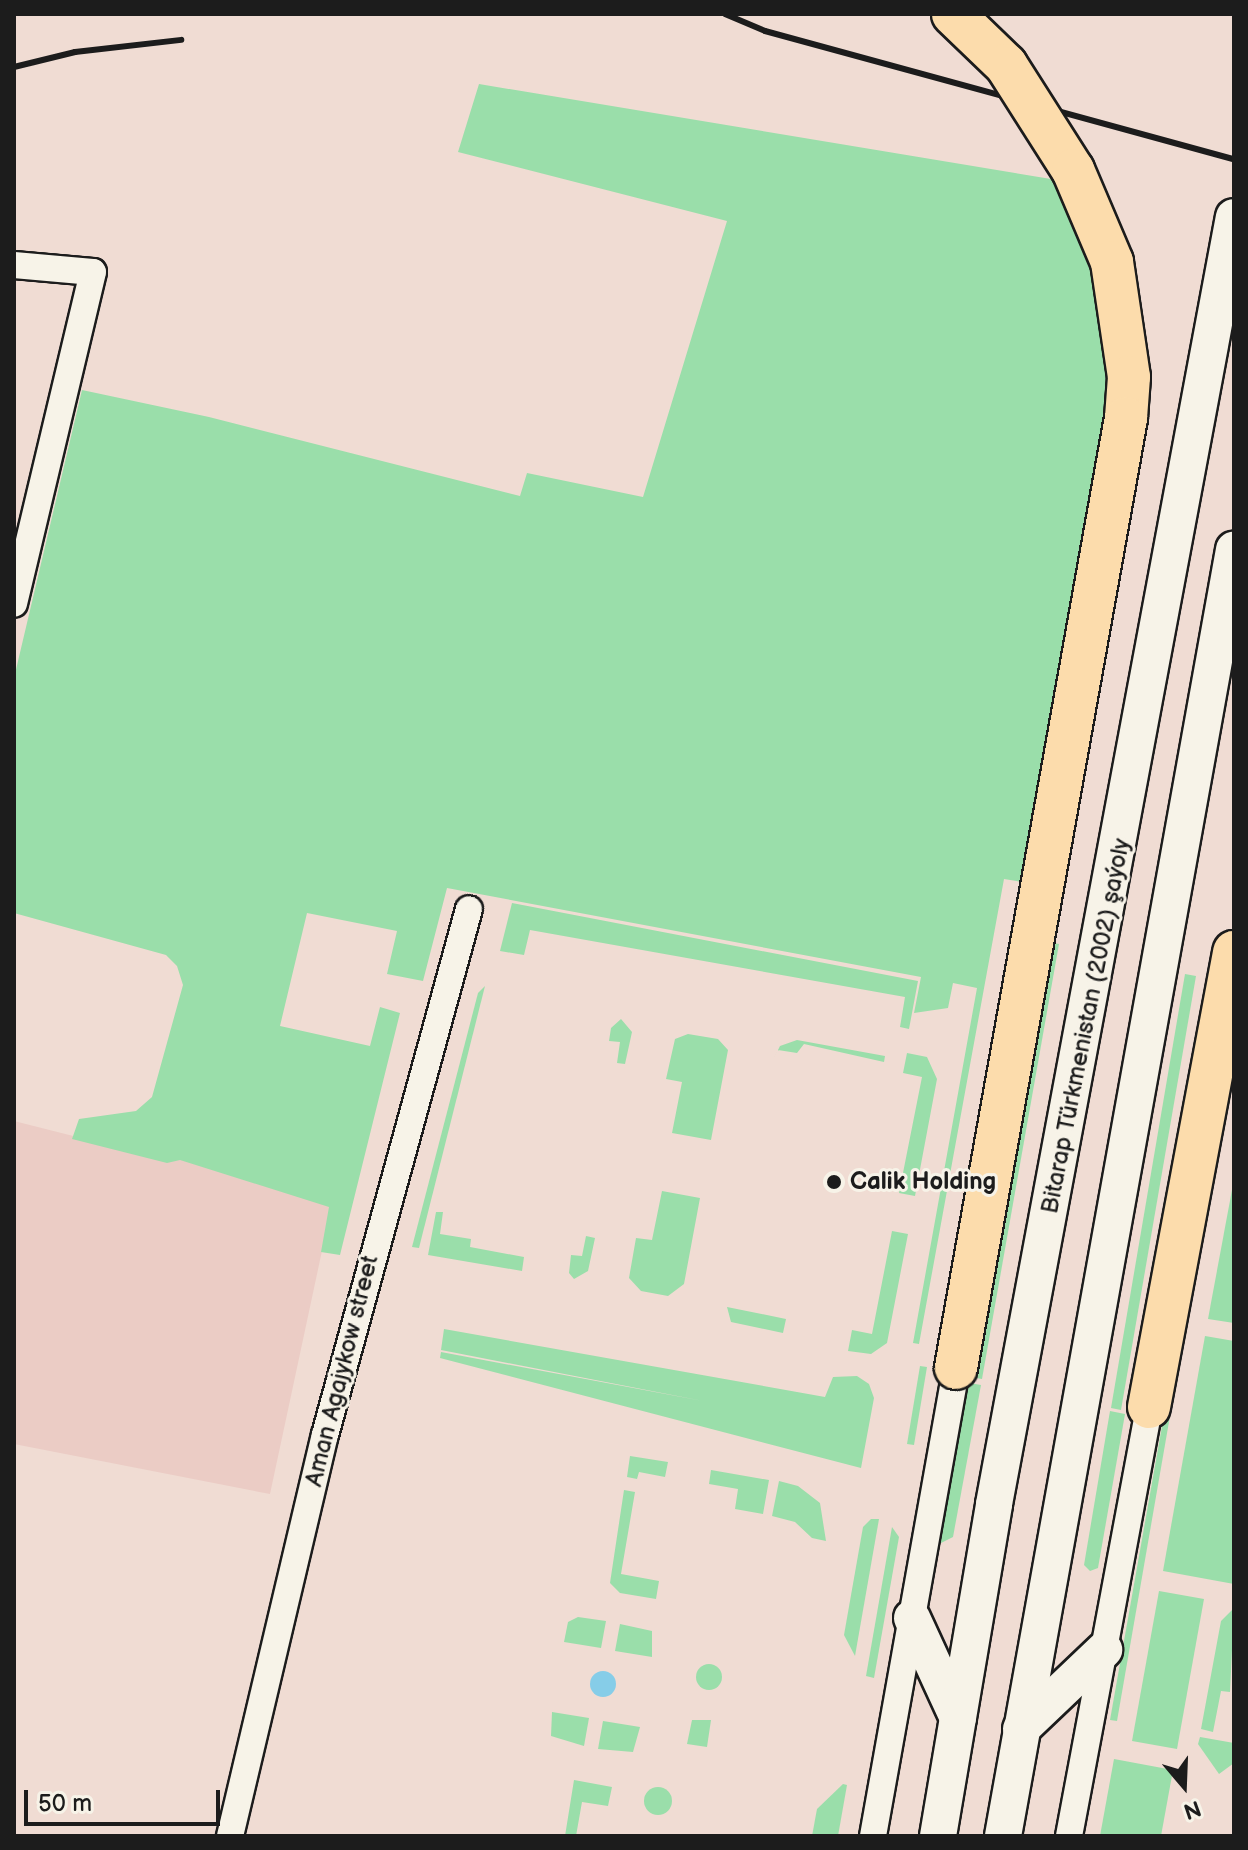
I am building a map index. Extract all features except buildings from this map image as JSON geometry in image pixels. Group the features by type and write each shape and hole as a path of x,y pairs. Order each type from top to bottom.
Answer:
{"highway":[{"path":"953,14 1006,65 1073,170 1112,262 1129,377 1126,418 956,1368"},
{"path":"1149,1407 1234,952"}],"main road":[{"name":"Bitarap Türkmenistan (2002) şaýoly","path":"936,1833 1234,217"},
{"path":"1003,1836 1234,550"},
{"path":"912,1618 958,1718"},
{"path":"1021,1729 1104,1650"}],"street":[{"path":"14,265 93,272 14,604"},
{"name":"Aman Agajykow street","path":"230,1836 325,1435 469,909"},
{"path":"873,1836 956,1368"},
{"path":"1069,1836 1149,1407"}],"shaded area":[{"path":"14,1121 168,1160 180,1158 332,1204 270,1494 14,1444"}],"green space":[{"path":"479,84 1063,181 1090,247 1109,380 1107,420 1022,882 1004,879 919,1344 913,1343 977,988 953,983 948,1008 914,1013 921,977 447,888 423,981 387,974 397,931 307,913 280,1026 370,1046 380,1007 400,1013 340,1255 321,1252 329,1207 180,1160 167,1163 72,1139 79,1119 136,1111 152,1097 183,985 177,966 166,955 14,913 14,678 82,390 209,417 520,496 527,473 643,497 727,221 458,152"},
{"path":"512,903 918,981 909,1029 900,1027 905,997 530,930 524,955 500,951"},
{"path":"1043,941 1059,944 982,1379 965,1376"},
{"path":"1185,974 1196,976 1121,1410 1111,1408"},
{"path":"485,986 419,1248 412,1247 478,993"},
{"path":"621,1019 632,1032 625,1064 617,1063 620,1042 609,1041 611,1028"},
{"path":"688,1034 718,1039 728,1050 711,1140 672,1133 682,1082 666,1079 675,1039"},
{"path":"797,1040 885,1056 884,1062 804,1044 797,1053 778,1050 780,1046"},
{"path":"907,1053 927,1057 937,1079 915,1196 899,1193 922,1077 903,1073"},
{"path":"1234,1179 1234,1323 1208,1319"},
{"path":"662,1191 700,1198 684,1284 668,1296 641,1291 629,1278 636,1238 652,1240"},
{"path":"436,1212 443,1212 440,1234 471,1239 470,1247 524,1257 522,1271 428,1255"},
{"path":"892,1231 908,1234 887,1343 871,1354 848,1351 852,1330 872,1334"},
{"path":"586,1236 595,1238 588,1271 574,1279 569,1273 571,1255 582,1256"},
{"path":"727,1307 786,1319 783,1333 731,1322"},
{"path":"444,1329 825,1397 833,1377 857,1376 869,1384 874,1398 861,1468 440,1358 441,1352 703,1401 441,1350"},
{"path":"1205,1336 1234,1341 1234,1584 1163,1571"},
{"path":"920,1366 927,1367 914,1445 907,1444"},
{"path":"964,1382 981,1385 953,1537 941,1543 937,1539"},
{"path":"1110,1411 1125,1414 1098,1568 1090,1571 1084,1565"},
{"path":"1164,1415 1170,1416 1117,1721 1110,1720"},
{"path":"630,1456 668,1462 665,1477 639,1472 637,1479 627,1477"},
{"path":"711,1470 769,1480 763,1514 735,1509 738,1489 709,1484"},
{"path":"779,1481 798,1486 820,1503 826,1541 812,1538 795,1522 772,1516"},
{"path":"624,1490 635,1492 621,1574 659,1581 656,1599 620,1593 610,1583"},
{"path":"871,1519 879,1519 855,1656 844,1635 863,1527"},
{"path":"892,1527 899,1537 874,1678 866,1676"},
{"path":"1159,1591 1204,1599 1177,1749 1132,1741"},
{"path":"1234,1608 1230,1692 1221,1691 1213,1732 1201,1729 1221,1621"},
{"path":"578,1617 606,1621 601,1648 564,1642 568,1622"},
{"path":"620,1624 652,1631 652,1657 615,1651"},
{"path":"709,1664 718,1668 722,1677 718,1686 709,1690 700,1686 696,1677 700,1668"},
{"path":"552,1712 589,1718 584,1746 551,1736"},
{"path":"692,1720 711,1720 707,1747 687,1744"},
{"path":"603,1721 640,1727 633,1752 598,1749"},
{"path":"1200,1737 1234,1743 1234,1763 1219,1774 1198,1744"},
{"path":"1114,1759 1173,1770 1161,1836 1100,1836"},
{"path":"574,1780 612,1787 608,1806 582,1802 576,1836 565,1836"},
{"path":"843,1784 847,1785 838,1836 812,1836 817,1809"},
{"path":"658,1787 668,1791 672,1801 668,1811 658,1815 648,1811 644,1801 648,1791"}],"water":[{"path":"603,1671 612,1675 616,1684 612,1693 603,1697 594,1693 590,1684 594,1675"}],"railway":[{"path":"725,14 765,31 1234,159"},
{"path":"14,67 75,52 181,40"}],"place":[{"name":"Calik Holding","path":"834,1182"}]}
